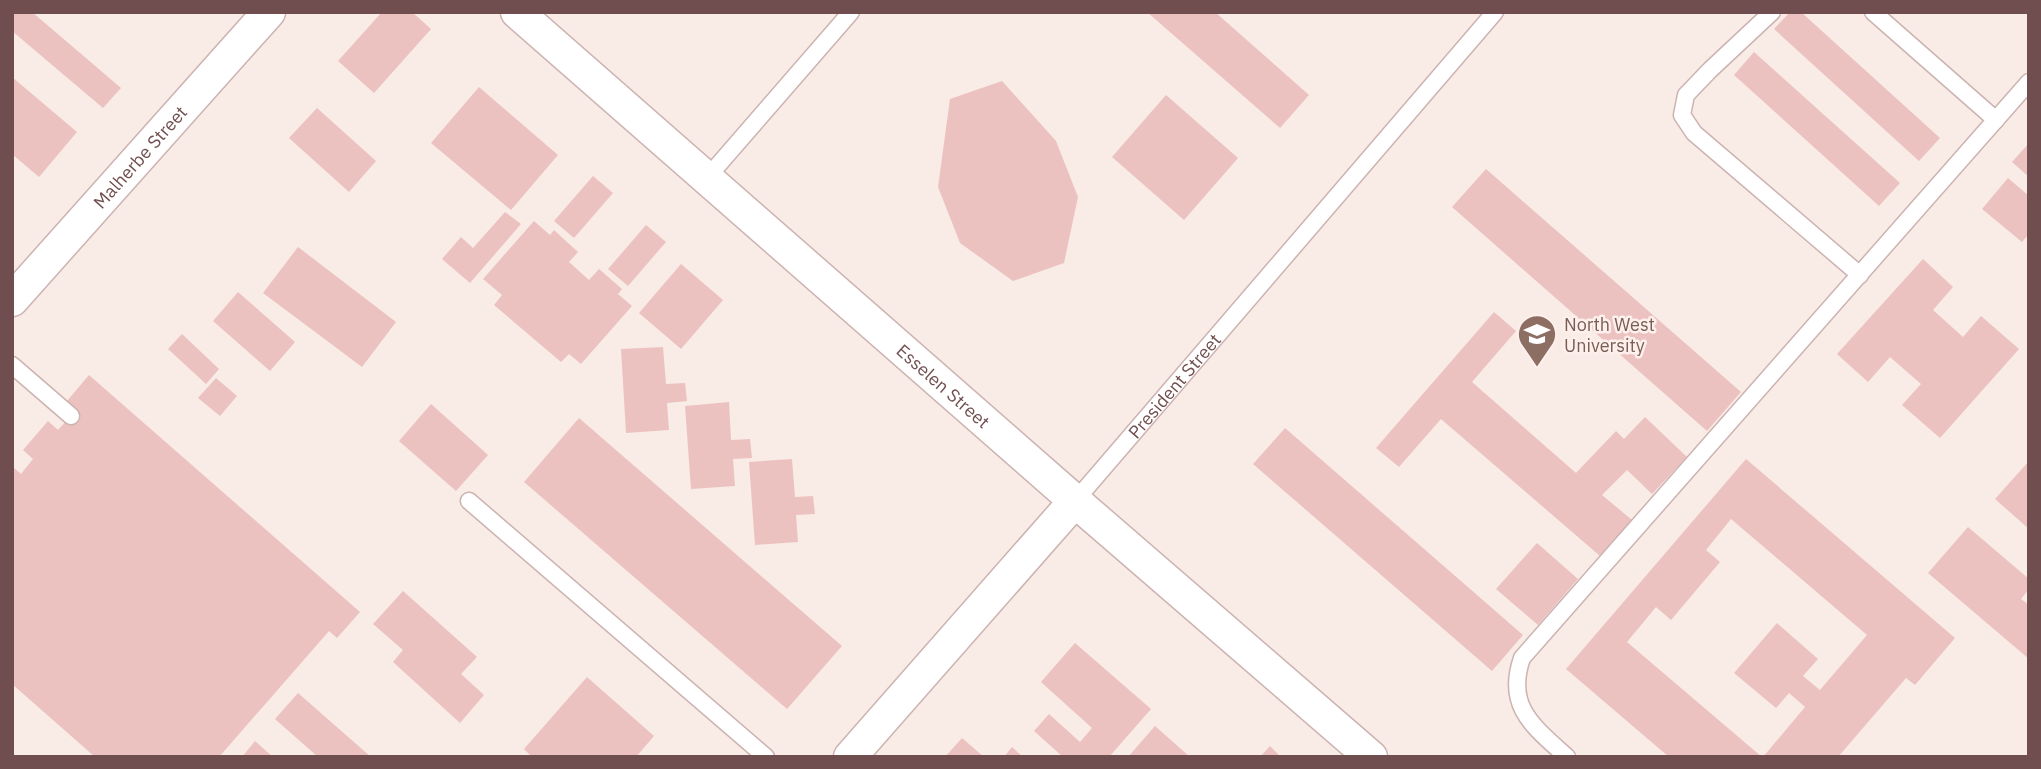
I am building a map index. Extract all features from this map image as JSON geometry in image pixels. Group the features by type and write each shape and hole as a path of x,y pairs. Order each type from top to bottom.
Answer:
{"street":[{"name":"Malherbe Street","path":"12,300 268,12"},
{"name":"Esselen Street","path":"517,12 1371,757"},
{"name":"President Street","path":"850,757 1075,501"}],"lane":[{"path":"706,179 851,12"},
{"name":"President Street","path":"1075,501 1495,12"},
{"path":"1772,12 1686,95 1682,115 1694,133 1860,275"},
{"path":"1873,12 1996,120"},
{"path":"1567,757 1527,720 1518,698 1516,677 1522,658 2029,82"},
{"path":"12,365 71,416"},
{"path":"468,501 766,757"}],"building":[{"path":"12,12 32,12 121,88 103,108 12,31"},
{"path":"382,12 412,12 431,29 374,93 338,61"},
{"path":"1147,12 1215,12 1309,95 1280,128"},
{"path":"1790,12 1801,12 1940,138 1919,161 1774,29"},
{"path":"1754,52 1900,183 1879,206 1734,75"},
{"path":"12,77 77,132 39,177 12,154"},
{"path":"1002,81 1056,141 1078,197 1064,263 1013,281 960,243 938,187 950,99"},
{"path":"479,87 558,155 511,210 431,143"},
{"path":"1166,95 1238,158 1184,220 1112,157"},
{"path":"317,108 376,161 349,192 289,138"},
{"path":"2029,143 2029,177 2012,162"},
{"path":"1486,169 1741,392 1707,431 1452,207"},
{"path":"593,176 613,193 574,238 554,221"},
{"path":"2008,178 2029,196 2029,234 2022,242 1982,209"},
{"path":"505,212 521,224 470,283 442,259 461,237 473,248"},
{"path":"534,221 550,235 554,230 578,252 569,262 589,280 599,269 622,289 618,294 632,306 581,364 569,354 561,362 494,305 502,295 483,279"},
{"path":"646,225 666,242 628,286 608,269"},
{"path":"298,247 396,322 362,367 263,293"},
{"path":"1923,259 1953,287 1933,310 1963,337 1981,316 2019,349 1940,438 1902,405 1921,384 1890,357 1868,382 1837,354"},
{"path":"681,264 723,300 681,349 639,313"},
{"path":"238,292 295,342 270,371 213,321"},
{"path":"1494,312 1516,331 1472,382 1576,473 1616,431 1624,439 1645,417 1687,457 1652,494 1627,470 1602,495 1632,520 1600,556 1441,419 1399,467 1376,448"},
{"path":"182,334 219,369 206,384 168,349"},
{"path":"663,347 666,384 685,383 687,401 667,403 669,430 626,433 621,349"},
{"path":"89,375 360,612 337,638 329,631 219,757 95,757 12,684 12,470 14,468 21,474 33,459 23,450 48,421 58,430 77,409 67,401"},
{"path":"216,378 237,396 220,416 198,398"},
{"path":"729,402 731,440 750,439 752,458 733,459 735,486 691,489 685,406"},
{"path":"431,404 488,455 456,491 399,441"},
{"path":"579,418 842,646 787,709 524,482"},
{"path":"1285,428 1523,635 1492,671 1253,464"},
{"path":"792,459 795,497 813,496 815,514 796,515 798,542 755,545 749,462"},
{"path":"1746,459 1955,638 1915,685 1906,678 1838,757 1763,757 1805,707 1789,693 1776,708 1734,673 1777,623 1818,659 1803,676 1820,690 1867,635 1731,519 1706,550 1720,562 1671,620 1656,607 1627,642 1762,757 1669,757 1566,669"},
{"path":"2029,461 2029,529 1995,499"},
{"path":"1968,527 2029,579 2029,589 2021,599 2029,605 2029,659 1928,573"},
{"path":"1537,543 1578,579 1538,625 1496,589"},
{"path":"403,591 477,657 461,674 484,695 460,723 393,662 403,650 373,624"},
{"path":"1075,643 1151,709 1109,757 1063,757 1034,731 1049,714 1080,742 1092,728 1041,682"},
{"path":"587,677 654,736 636,757 532,757 524,749"},
{"path":"298,693 371,757 318,757 275,719"},
{"path":"1155,726 1190,757 1128,757"},
{"path":"962,738 984,757 945,757"},
{"path":"255,741 273,757 242,757"},
{"path":"1270,746 1281,757 1260,757"},
{"path":"1012,747 1023,757 1004,757"}],"place":[{"name":"North West University","path":"1537,368"}]}
